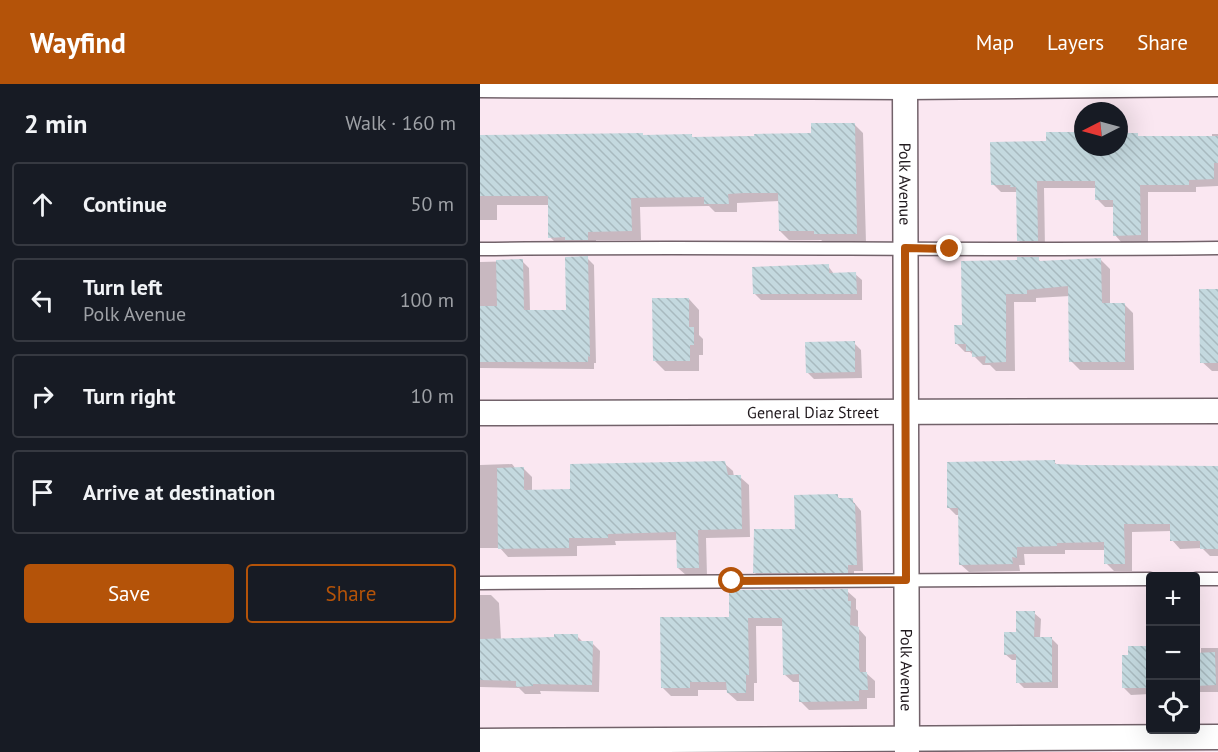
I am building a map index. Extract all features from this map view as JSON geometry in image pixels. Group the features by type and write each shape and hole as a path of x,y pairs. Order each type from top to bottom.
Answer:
{"street":[{"path":"480,86 1218,84"},
{"name":"Polk Avenue","path":"905,85 907,745"},
{"name":"General Diaz Street","path":"480,412 1218,411"},
{"path":"480,741 907,745 1218,737"}],"lane":[{"path":"480,249 1218,248"},
{"path":"480,583 1146,579"},
{"path":"1200,579 1218,579"}],"building":[{"path":"811,123 855,123 857,234 779,231 778,193 744,193 728,194 729,204 704,204 704,197 631,198 632,231 588,232 588,240 565,240 565,237 548,238 548,196 480,196 480,135 643,133 643,135 692,134 692,137 754,136 754,134 811,133"},
{"path":"1046,132 1074,132 1074,156 1128,156 1128,133 1138,133 1138,136 1218,136 1218,163 1214,163 1214,179 1189,180 1189,185 1140,185 1141,235 1113,236 1113,200 1095,200 1095,181 1037,181 1038,241 1017,241 1016,187 991,185 990,142 1046,141"},
{"path":"588,256 590,357 588,356 588,362 480,362 480,306 497,306 496,260 523,259 524,310 566,310 565,257"},
{"path":"1017,257 1039,257 1039,261 1101,258 1102,303 1125,303 1125,362 1069,362 1068,286 1027,290 1027,294 1006,294 1006,362 985,363 986,356 972,357 972,351 966,351 966,344 955,344 954,325 962,325 961,261 1017,260"},
{"path":"829,264 829,273 856,272 857,294 753,294 752,267"},
{"path":"1199,289 1218,289 1218,363 1200,363"},
{"path":"652,298 689,298 689,327 694,327 694,345 690,345 690,361 653,361"},
{"path":"855,341 855,372 806,373 805,342"},
{"path":"1055,460 1055,464 1082,465 1218,466 1218,549 1200,549 1200,541 1170,541 1170,524 1124,524 1125,564 1104,564 1104,542 1017,547 1017,558 1012,557 1013,564 959,565 958,508 947,508 947,462"},
{"path":"725,461 728,475 741,475 742,529 698,530 699,568 677,568 676,532 608,534 608,538 569,538 569,548 498,549 497,468 524,467 524,490 570,489 570,464"},
{"path":"838,494 838,498 853,498 853,503 855,503 857,565 848,565 848,573 753,573 754,529 795,529 794,495"},
{"path":"848,589 848,601 851,601 850,625 859,627 860,672 867,672 868,690 859,690 859,701 799,702 799,674 783,675 782,618 748,618 749,675 746,675 746,693 727,693 726,682 690,682 690,688 661,688 660,617 729,617 729,590"},
{"path":"1016,611 1035,611 1034,637 1052,637 1052,682 1016,683 1016,654 1004,655 1004,632 1016,632"},
{"path":"554,634 578,634 578,641 593,641 592,685 533,684 533,686 516,687 516,681 480,680 480,639 554,637"},
{"path":"1128,646 1146,646 1146,688 1122,688 1122,655 1128,655"},
{"path":"1215,652 1216,685 1200,686 1200,653"}],"route":[{"path":"732,581 906,580 905,248 950,249"}]}
